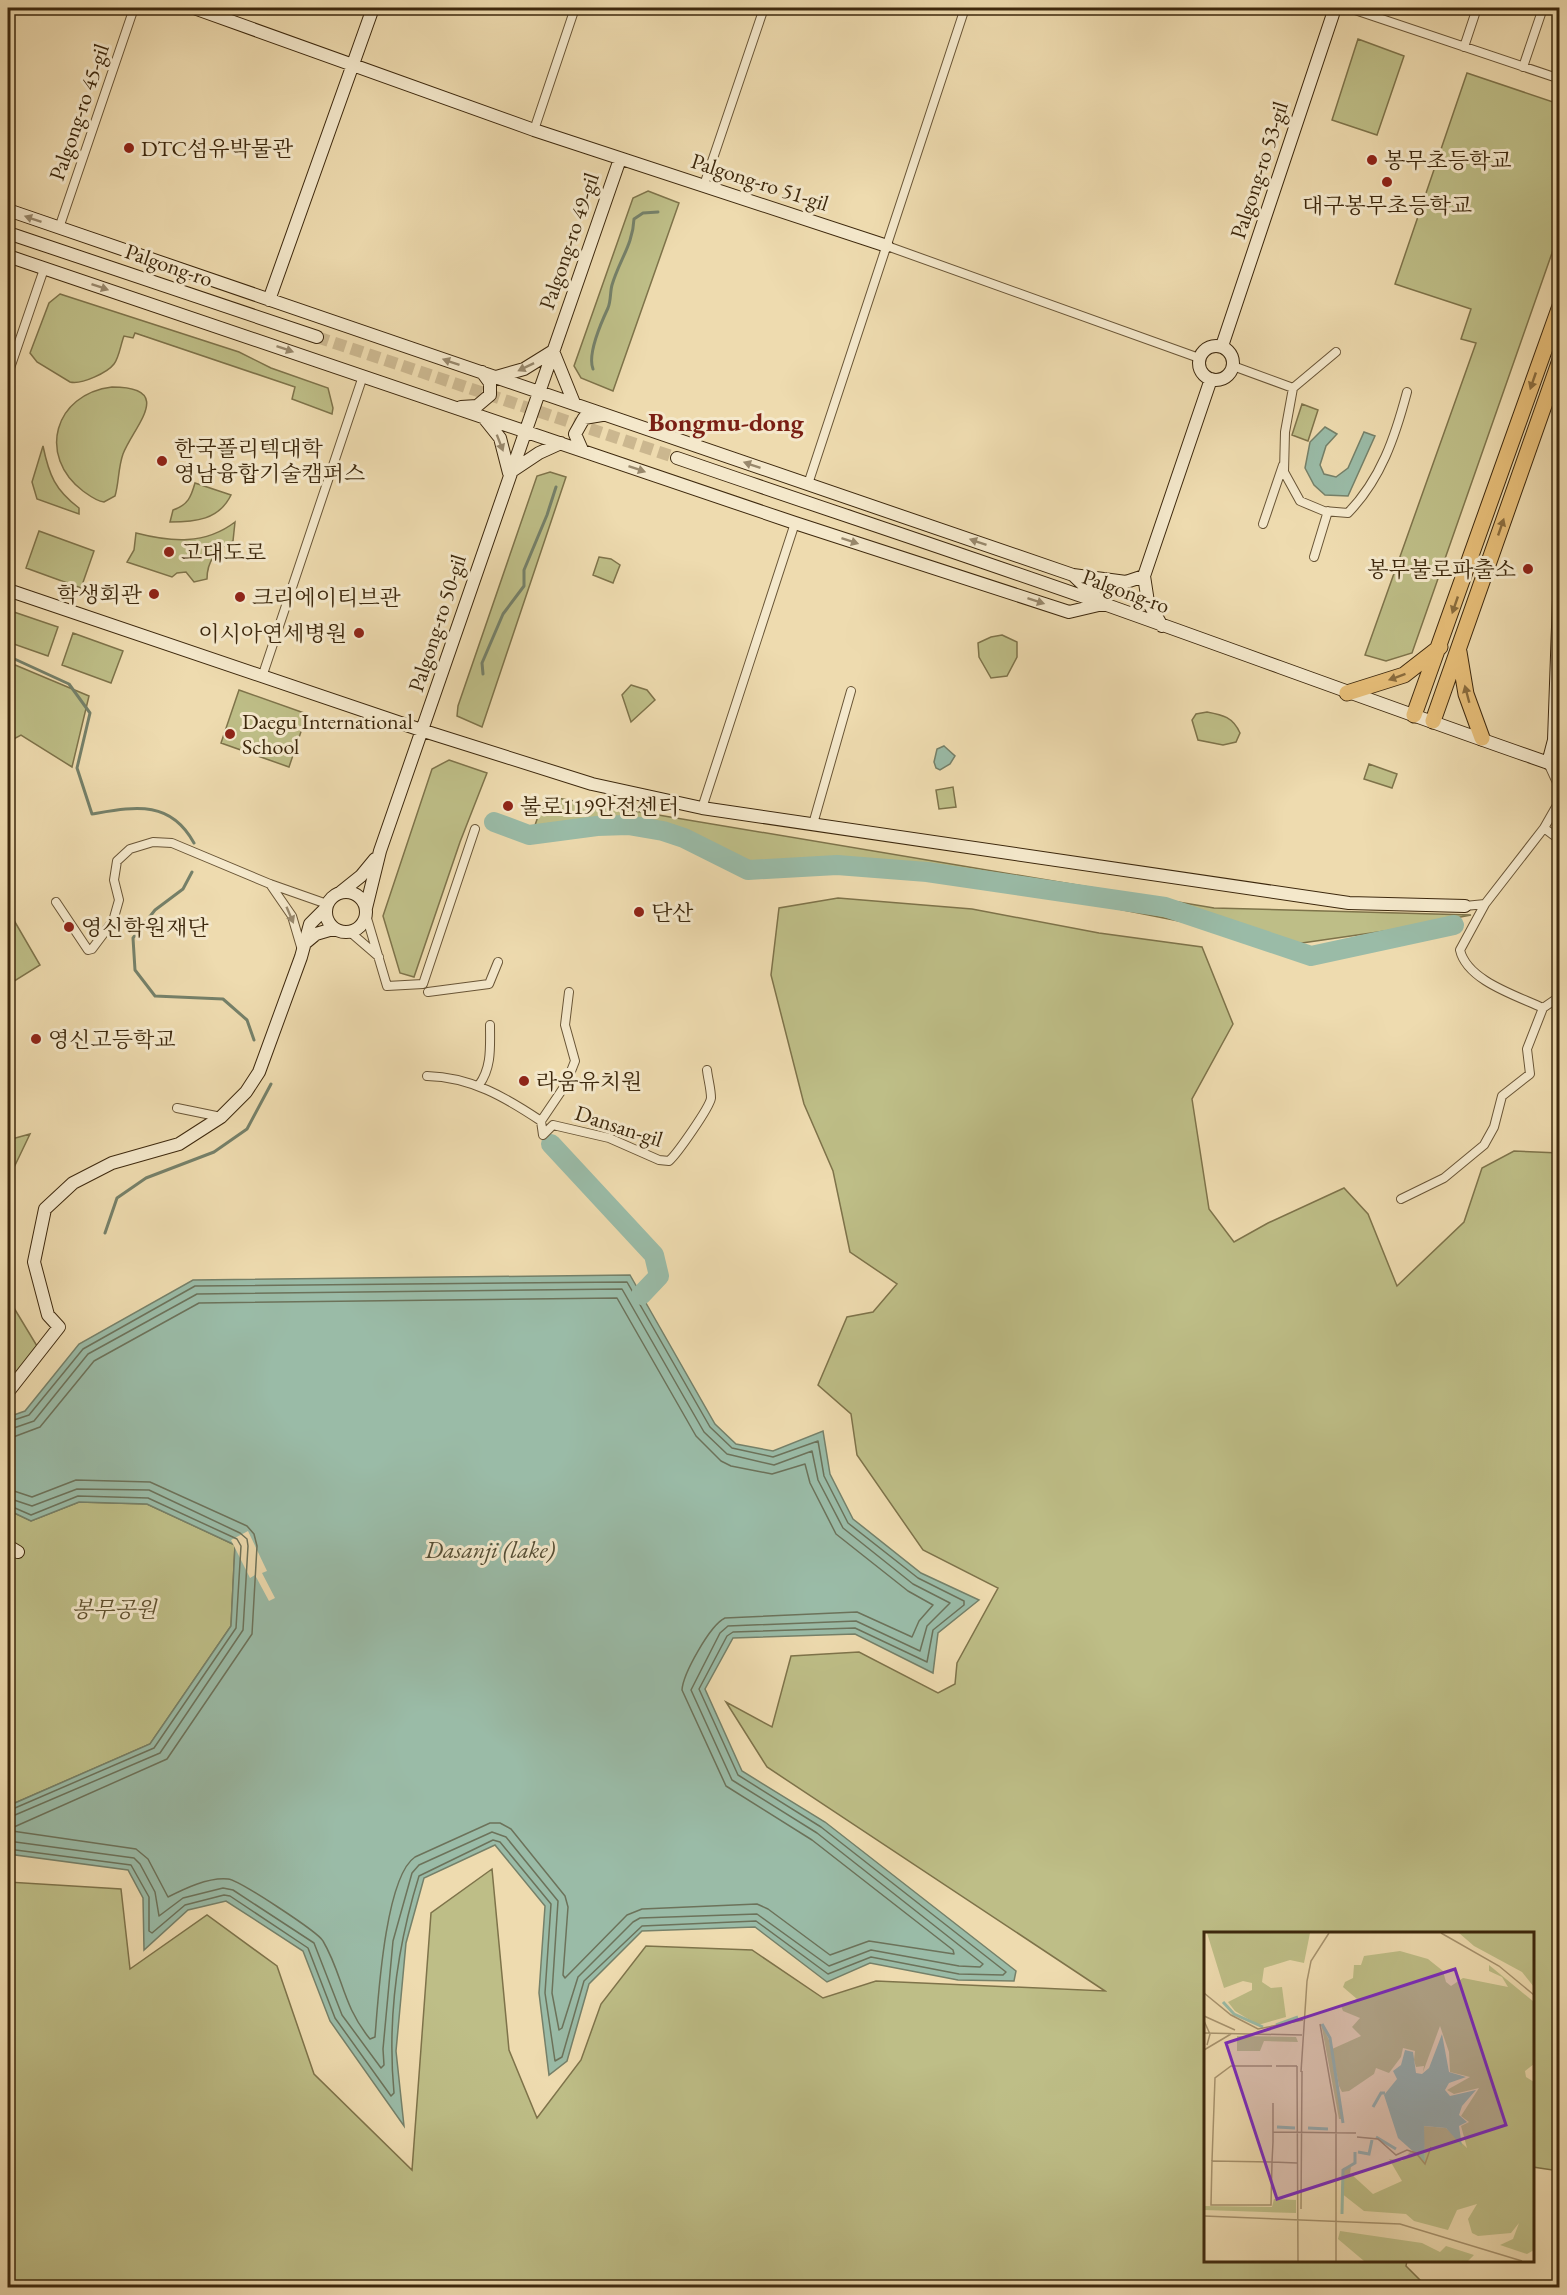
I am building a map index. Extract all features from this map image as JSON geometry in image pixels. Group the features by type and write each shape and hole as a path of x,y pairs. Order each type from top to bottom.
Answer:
{"highway":[{"path":"1414,715 1560,306"},
{"path":"1433,721 1560,360"},
{"path":"1347,693 1404,675 1440,647"},
{"path":"1458,648 1466,694 1482,738"}],"main road":[{"name":"Palgong-ro 49-gil","path":"194,8 620,159 532,409"},
{"path":"269,300 373,8"},
{"name":"Palgong-ro 53-gil","path":"1222,346 1335,8"},
{"name":"Palgong-ro 51-gil","path":"620,159 887,246"},
{"path":"8,210 1073,575 1126,582 1144,576"},
{"name":"Palgong-ro","path":"8,233 317,337"},
{"path":"8,256 525,430 795,524 1069,612 1103,604"},
{"path":"1222,346 1232,356 1233,366 1226,377 1211,380 1199,368 1199,358 1206,349 1222,346"},
{"path":"496,377 524,369 552,351 574,403"},
{"path":"454,407 477,406 490,395 490,382 483,372"},
{"path":"1162,626 1148,602 1144,576 1211,380"},
{"name":"Palgong-ro 50-gil","path":"380,850 424,731 532,409"},
{"path":"582,450 574,434 584,418 606,414"},
{"path":"484,417 500,438 509,473 539,453 561,443"},
{"name":"Palgong-ro","path":"677,458 1103,604 1556,766"},
{"path":"1556,766 1554,740 1560,571"},
{"path":"1073,575 1103,604"},
{"path":"8,590 262,674 424,731 592,784 702,808 1350,903 1465,906"},
{"path":"8,1392 59,1327 48,1315 34,1262 36,1240 45,1209 73,1183 112,1163 179,1144 221,1117 246,1092 259,1072 310,924 326,907 330,898 342,892 361,876 380,850"},
{"path":"303,947 316,934 333,929 350,932 359,927 366,912 380,850"},
{"path":"342,892 360,896 366,912"},
{"path":"326,907 333,929"}],"street":[{"name":"Palgong-ro 45-gil","path":"59,228 134,8"},
{"path":"534,130 576,8"},
{"path":"704,185 764,8"},
{"path":"808,484 965,8"},
{"path":"1350,8 1560,79"},
{"path":"1464,46 1477,8"},
{"path":"1523,67 1543,8"},
{"path":"887,246 1199,358"},
{"path":"8,374 44,269"},
{"path":"1336,352 1293,388 1285,432 1284,472 1300,501 1328,511 1348,513 1362,498 1380,472 1407,392"},
{"path":"1233,366 1293,388"},
{"path":"262,674 363,376"},
{"path":"1263,524 1284,462"},
{"path":"1314,557 1328,511"},
{"path":"702,808 795,524"},
{"path":"813,824 851,691"},
{"path":"1556,766 1560,789"},
{"path":"1543,1008 1502,992 1482,978 1462,958 1460,950 1485,904 1544,828 1560,800"},
{"path":"1544,828 1560,840"},
{"path":"366,912 387,986 423,984 475,829"},
{"path":"56,902 80,940 88,950 92,949 112,921 120,900 114,880 117,861 130,849 153,842 172,843 326,907"},
{"path":"270,884 292,916 303,947"},
{"path":"1465,906 1485,904"},
{"path":"350,932 380,958"},
{"path":"428,992 489,984 498,962"},
{"name":"Dansan-gil","path":"569,992 565,1025 575,1061 566,1084 541,1121 543,1135 553,1125 609,1138 659,1160 669,1161 680,1150 693,1126 709,1105 711,1098 707,1070"},
{"path":"1401,1199 1444,1178 1484,1145 1494,1127 1502,1096 1530,1074 1527,1049 1543,1008 1556,999 1560,1001"},
{"path":"479,1085 486,1075 491,1054 490,1025"},
{"name":"Dansan-gil","path":"427,1076 443,1076 479,1085 541,1121"},
{"path":"177,1108 221,1117"}],"green space":[{"path":"1358,39 1404,56 1377,135 1332,120"},
{"path":"1467,73 1559,104 1559,233 1412,653 1386,661 1365,655 1476,343 1461,339 1471,309 1395,284"},
{"path":"648,191 679,203 613,391 581,378 574,366 633,198"},
{"path":"60,294 239,352 271,368 328,388 333,408 332,414 292,399 295,387 135,333 133,338 124,336 117,358 111,367 88,380 70,382 37,362 30,353 49,303"},
{"path":"112,387 131,389 142,394 147,401 146,410 123,454 115,496 104,502 88,495 69,477 60,461 57,445 58,428 65,414 77,401 92,392"},
{"path":"1302,404 1318,410 1308,441 1292,435"},
{"path":"43,446 54,481 64,495 79,508 79,514 37,499 32,482"},
{"path":"550,472 566,477 482,727 457,716 458,706 537,476"},
{"path":"195,483 231,495 220,510 213,515 197,520 170,522 173,510 188,500"},
{"path":"235,522 233,541 214,556 207,579 194,582 186,572 177,573 172,577 127,562 134,550 136,533 187,540 212,535"},
{"path":"39,531 94,551 81,588 26,568"},
{"path":"599,557 611,559 620,565 613,583 593,575"},
{"path":"8,610 58,627 48,656 8,642"},
{"path":"73,633 123,651 111,683 62,665"},
{"path":"1002,635 1017,642 1017,657 1007,676 991,678 979,657 978,643"},
{"path":"8,662 89,696 72,767 21,735 8,742"},
{"path":"631,685 647,690 655,700 631,722 622,695"},
{"path":"239,690 307,714 289,767 221,743"},
{"path":"1207,712 1223,716 1234,723 1240,733 1236,742 1223,745 1198,740 1192,720 1196,714"},
{"path":"449,760 487,773 460,842 414,977 400,973 383,916 432,769"},
{"path":"1369,764 1397,774 1392,788 1364,779"},
{"path":"953,787 956,807 939,809 936,790"},
{"path":"545,796 1214,908 1471,915 1392,930 1295,944 987,883 753,866 664,824 602,820 533,831"},
{"path":"838,898 972,909 1099,933 1202,947 1233,1024 1192,1099 1209,1209 1234,1242 1268,1223 1344,1188 1368,1214 1397,1286 1464,1222 1482,1168 1514,1151 1559,1153 1559,2171 1534,2167 1534,1932 1204,1932 1204,2262 1407,2262 1406,2266 1427,2287 8,2287 8,1882 121,1889 130,1969 207,1915 277,1966 314,2074 412,2170 431,1913 492,1869 509,2050 537,2118 581,2060 601,2004 646,1946 752,1950 823,1998 876,1981 1105,1991 767,1767 726,1702 772,1727 791,1656 859,1652 938,1693 955,1684 957,1663 998,1588 923,1550 857,1455 851,1414 818,1385 847,1317 873,1312 897,1284 850,1252 833,1171 804,1104 771,975 779,908"},
{"path":"8,910 40,965 8,985"},
{"path":"30,1134 8,1180 8,1140"},
{"path":"8,1298 37,1346 8,1386"},
{"name":"봉무공원","path":"79,1502 147,1504 235,1545 231,1626 150,1744 8,1806 8,1510 31,1521"}],"water":[{"path":"1325,427 1337,434 1326,446 1320,465 1324,474 1336,477 1348,468 1364,432 1375,436 1348,496 1325,495 1314,485 1305,468 1310,442"},
{"path":"944,746 955,756 950,764 940,770 936,768 934,762 937,749"},
{"name":"Dasanji (lake)","path":"630,1275 715,1424 736,1444 773,1451 823,1431 830,1474 853,1519 921,1573 979,1600 938,1633 933,1673 855,1634 733,1638 705,1689 742,1771 825,1822 1016,1971 1014,1981 958,1980 870,1963 827,1982 755,1927 642,1931 589,1984 567,2061 549,2075 539,1993 545,1906 495,1845 424,1878 406,1943 396,2051 404,2126 330,2021 303,1951 226,1901 188,1910 144,1950 143,1898 128,1870 8,1854 8,1806 150,1744 231,1626 235,1545 147,1504 79,1502 31,1521 8,1510 8,1417 25,1411 79,1344 193,1280"}],"pier":[{"path":"248,1531 267,1571 262,1573 275,1598 269,1601 255,1575 250,1578 231,1540"}],"waterway":[{"path":"593,369 593,347 609,305 611,288 628,245 634,219 643,213 658,212"},
{"path":"483,674 482,663 503,614 524,586 524,570 556,487"},
{"path":"8,656 69,684 90,713 77,768 92,814 122,809 150,809 174,819 194,843"},
{"path":"494,822 529,835 597,826 628,825 663,831 684,838 748,870 837,865 927,872 1165,907 1311,956 1454,925"},
{"path":"192,872 183,889 155,910 133,938 135,970 155,996 223,999 247,1020 254,1040"},
{"path":"105,1233 117,1198 146,1178 214,1152 247,1129 271,1084"},
{"path":"551,1144 654,1255 659,1276 641,1295"}],"tunnel":[{"path":"317,337 677,458"}],"place":[{"name":"DTC섬유박물관","path":"129,148"},
{"name":"봉무초등학교","path":"1372,160"},
{"name":"대구봉무초등학교","path":"1387,182"},
{"name":"한국폴리텍대학 영남융합기술캠퍼스","path":"162,461"},
{"name":"고대도로","path":"169,552"},
{"name":"봉무불로파출소","path":"1528,569"},
{"name":"학생회관","path":"154,594"},
{"name":"크리에이티브관","path":"240,597"},
{"name":"이시아연세병원","path":"359,633"},
{"name":"Daegu International School","path":"230,734"},
{"name":"불로119안전센터","path":"508,806"},
{"name":"단산","path":"639,912"},
{"name":"영신학원재단","path":"69,927"},
{"name":"영신고등학교","path":"36,1039"},
{"name":"라움유치원","path":"524,1081"}],"district":[{"name":"Bongmu-dong","path":"726,422"}]}
